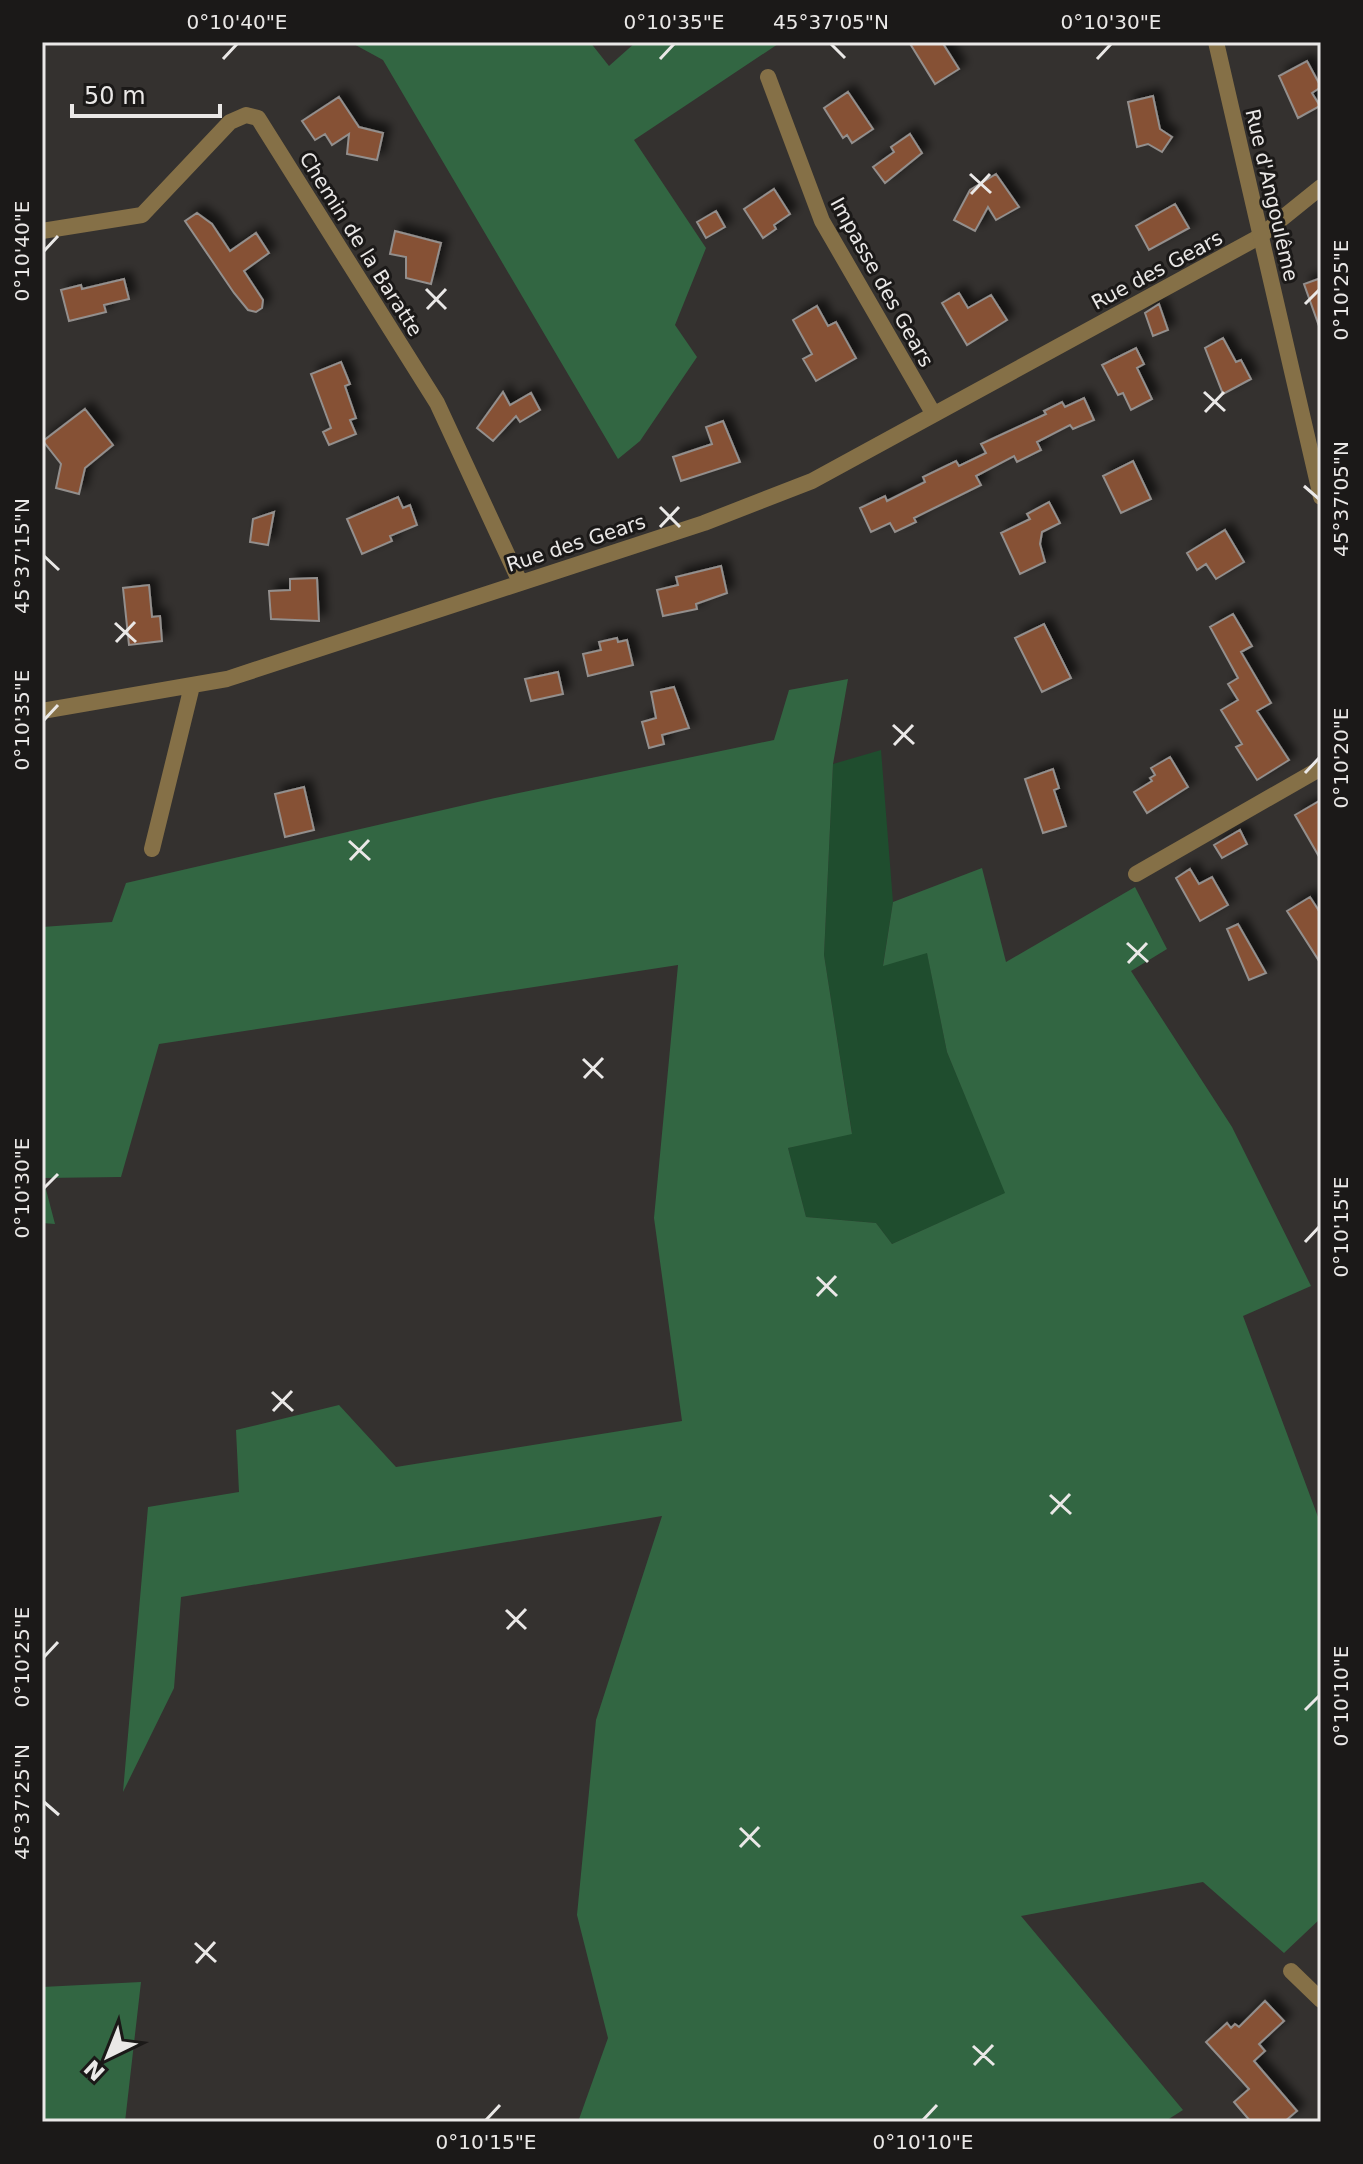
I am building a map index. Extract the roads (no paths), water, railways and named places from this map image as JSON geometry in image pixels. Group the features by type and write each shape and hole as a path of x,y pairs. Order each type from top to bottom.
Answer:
{"street":[{"name":"Rue d'Angoulême","path":"1216,42 1321,497"},
{"name":"Impasse des Gears","path":"768,77 822,221 933,413"},
{"name":"Chemin de la Baratte","path":"42,231 142,215 230,122 246,115 258,118 437,403 520,582"},
{"name":"Rue des Gears","path":"42,711 227,679 704,523 812,481 1259,237 1321,187"},
{"path":"152,849 192,686"},
{"path":"1136,874 1321,768"},
{"path":"1291,1971 1321,2000"}]}
